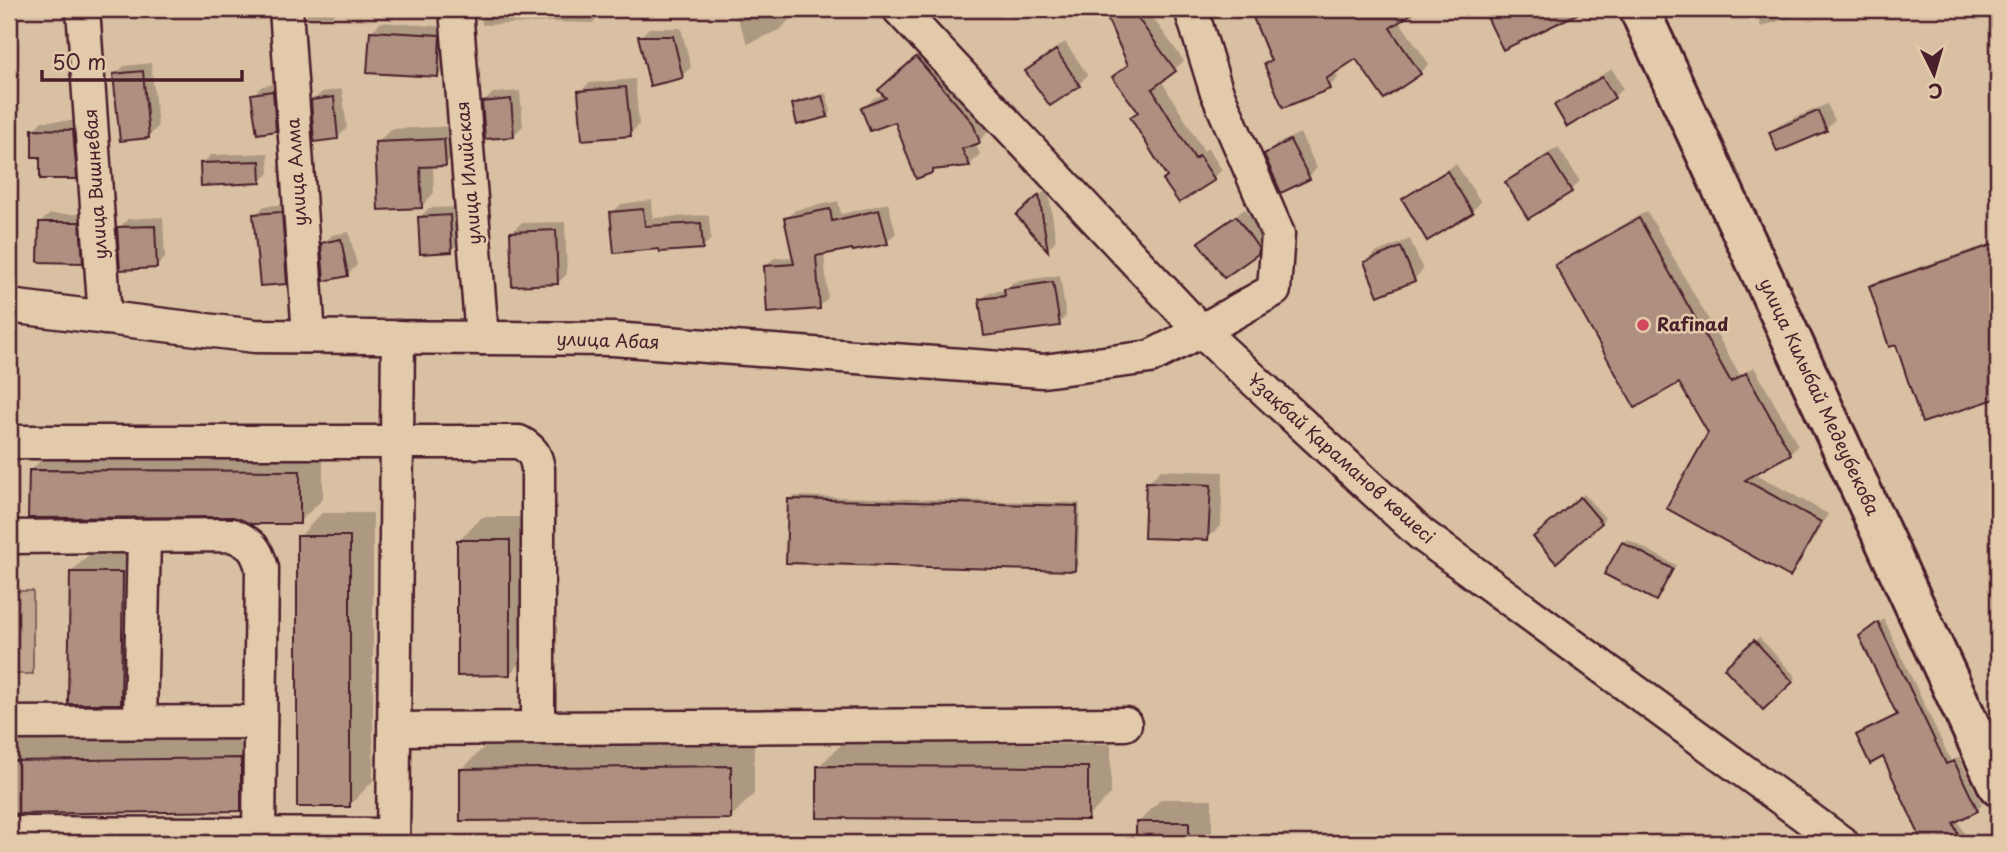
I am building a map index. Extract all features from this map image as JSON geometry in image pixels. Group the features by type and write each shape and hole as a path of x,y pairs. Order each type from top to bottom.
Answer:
{"main road":[{"name":"улица Килыбай Медеубекова","path":"1639,9 1998,786"}],"street":[{"name":"улица Вишневая","path":"83,9 105,318"},
{"name":"улица Алма","path":"286,9 309,336"},
{"name":"улица Илийская","path":"456,9 482,338"},
{"name":"Ұзақбай Қараманов көшесі","path":"898,9 1201,331 1421,534 1842,843"},
{"name":"улица Абая","path":"9,306 255,336 612,339 1043,370 1150,357 1274,290 1278,234 1216,90 1191,9"},
{"path":"9,833 259,834 393,839 398,337"},
{"path":"9,442 519,442 529,447 537,456 538,469 538,727"},
{"path":"140,722 144,536"},
{"path":"9,537 233,536 249,542 257,552 262,568 259,834"},
{"path":"9,723 260,722"},
{"path":"395,729 1125,724"}],"shaded area":[{"path":"9,591 33,591 33,674 9,674"}],"building":[{"path":"1103,9 1131,9 1176,71 1152,89 1195,159 1199,156 1215,180 1179,203 1163,180 1167,177 1130,117 1138,112 1112,77 1128,65"},
{"path":"1267,9 1419,9 1390,28 1421,74 1384,99 1356,59 1326,79 1330,89 1283,108 1264,64 1271,61 1252,15"},
{"path":"1483,9 1587,9 1503,50"},
{"path":"370,31 440,35 438,77 367,73"},
{"path":"638,36 673,36 683,78 650,86"},
{"path":"1056,50 1080,86 1050,106 1025,71"},
{"path":"916,57 973,123 980,143 962,149 970,166 932,170 932,173 916,179 895,122 870,131 861,108 886,98 878,90"},
{"path":"143,71 149,138 120,141 113,74"},
{"path":"1602,77 1615,98 1567,127 1554,105"},
{"path":"626,87 631,136 582,140 578,91"},
{"path":"273,91 276,131 257,134 251,94"},
{"path":"822,96 828,117 797,125 792,104"},
{"path":"334,97 338,139 314,142 311,100"},
{"path":"511,99 514,137 485,139 482,102"},
{"path":"1818,111 1827,131 1777,152 1769,132"},
{"path":"32,129 73,130 77,179 40,179 40,157 32,157"},
{"path":"444,139 446,166 420,167 422,208 378,210 375,142"},
{"path":"1290,140 1310,179 1281,193 1264,154"},
{"path":"1549,155 1572,192 1528,219 1505,182"},
{"path":"260,161 261,183 201,186 200,163"},
{"path":"1447,171 1473,213 1427,241 1402,199"},
{"path":"1039,195 1048,251 1016,215"},
{"path":"643,209 645,226 701,223 703,249 614,253 610,212"},
{"path":"830,209 832,221 879,210 888,244 816,256 820,309 767,313 764,266 794,264 784,218"},
{"path":"282,212 287,284 260,286 253,214"},
{"path":"450,215 452,252 420,254 418,217"},
{"path":"1236,216 1259,249 1258,254 1224,278 1198,242"},
{"path":"1639,218 1731,382 1746,373 1791,454 1745,480 1821,522 1790,577 1666,508 1708,433 1679,383 1635,408 1555,265"},
{"path":"39,222 80,222 83,263 38,262"},
{"path":"155,226 157,268 120,270 117,227"},
{"path":"556,230 558,284 512,286 510,232"},
{"path":"341,239 348,276 324,281 321,243"},
{"path":"1998,243 1998,398 1922,423 1896,345 1889,347 1869,286"},
{"path":"1401,247 1415,281 1378,296 1364,262"},
{"path":"1053,282 1060,326 984,336 979,299 1005,296 1004,289"},
{"path":"29,470 300,471 300,524 251,524 233,517 28,518"},
{"path":"1146,482 1211,485 1208,540 1144,538"},
{"path":"1580,497 1602,523 1556,563 1533,537"},
{"path":"788,499 1077,506 1075,571 786,563"},
{"path":"297,536 350,536 350,807 297,807"},
{"path":"457,540 510,540 510,675 457,676"},
{"path":"1622,542 1673,569 1656,601 1604,574"},
{"path":"70,572 123,572 121,704 68,704"},
{"path":"1878,622 1946,764 1954,761 1978,811 1953,823 1962,843 1923,843 1883,757 1870,764 1856,735 1897,715 1859,636"},
{"path":"1754,640 1793,682 1763,710 1724,668"},
{"path":"241,758 241,811 9,814 9,761"},
{"path":"731,766 731,819 460,821 460,769"},
{"path":"817,766 1088,767 1088,820 817,818"},
{"path":"1136,822 1189,822 1189,843 1136,843"}],"place":[{"name":"Rafinad","path":"1643,325"}]}
